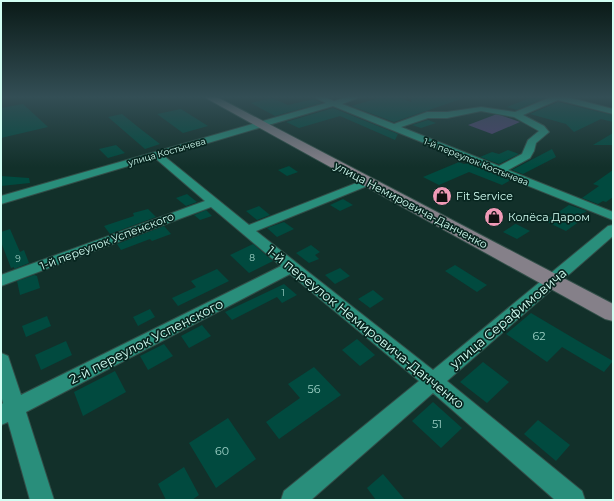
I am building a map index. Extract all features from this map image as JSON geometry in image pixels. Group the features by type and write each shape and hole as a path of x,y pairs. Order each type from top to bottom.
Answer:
{"main road":[{"name":"улица Немировича-Данченко","path":"253,120 613,313"}],"street":[{"name":"улица Костычева","path":"1,200 277,120"},
{"name":"1-й переулок Костычева","path":"373,120 613,216"},
{"path":"392,128 413,120"},
{"path":"498,171 526,156 531,142 544,132 541,128 526,120"},
{"name":"1-й переулок Немировича-Данченко","path":"157,155 291,267 433,381 573,500"},
{"path":"248,230 368,182"},
{"name":"1-й переулок Успенского","path":"1,281 213,202"},
{"name":"улица Серафимовича","path":"293,500 613,229"},
{"name":"2-й переулок Успенского","path":"8,412 291,267"},
{"path":"1,361 8,412 42,500"}],"shaded area":[{"path":"480,120 515,120 520,122 492,134 468,125"}],"building":[{"path":"1,120 41,120 48,127 1,138"},
{"path":"112,120 130,120 160,144 145,149"},
{"path":"166,120 199,120 208,126 183,133"},
{"path":"291,120 325,120 299,128 286,122"},
{"path":"350,120 364,120 398,134 395,140"},
{"path":"427,120 436,123 421,128 412,125"},
{"path":"553,120 598,120 574,132 566,124"},
{"path":"613,133 613,145 593,145"},
{"path":"116,145 125,153 108,158 99,149"},
{"path":"552,149 556,157 523,174 512,170"},
{"path":"508,150 519,154 499,164 480,157 492,152 499,154"},
{"path":"459,162 464,164 468,163 511,180 502,185 469,172 439,185 423,177"},
{"path":"289,166 298,172 287,176 278,170"},
{"path":"613,170 613,197 606,202 603,201 598,204 582,198 599,186 593,184"},
{"path":"1,176 29,178 30,183 1,186"},
{"path":"187,194 197,202 186,206 176,198"},
{"path":"343,199 353,205 340,211 330,205"},
{"path":"569,205 587,211 574,219 580,221 566,231 545,221"},
{"path":"259,206 270,215 257,220 246,211"},
{"path":"148,209 156,217 110,234 104,226 134,216 133,213"},
{"path":"206,210 212,216 200,220 194,215"},
{"path":"284,222 294,229 277,237 267,228"},
{"path":"515,224 530,231 517,239 503,232"},
{"path":"164,226 171,234 152,241 150,239 121,250 117,244"},
{"path":"10,229 20,252 24,250 29,263 14,269 14,267 11,268 1,242 1,232"},
{"path":"253,244 273,261 249,273 230,255"},
{"path":"311,245 320,252 315,255 319,259 309,263 296,253"},
{"path":"455,265 487,285 477,292 445,271"},
{"path":"340,268 350,276 335,284 325,275"},
{"path":"217,269 229,281 178,306 172,298 196,287 191,281"},
{"path":"34,275 37,276 40,288 20,295 17,281"},
{"path":"284,284 297,295 282,303 277,297 232,320 225,312"},
{"path":"373,290 384,299 370,308 358,299"},
{"path":"150,309 155,317 138,326 133,317"},
{"path":"531,313 613,361 604,372 562,347 547,362 506,334"},
{"path":"47,316 51,326 26,337 22,326"},
{"path":"202,325 211,336 189,348 181,336"},
{"path":"357,339 375,355 360,366 342,350"},
{"path":"66,341 72,355 41,370 35,355"},
{"path":"164,344 173,356 148,370 140,356"},
{"path":"483,362 509,382 487,403 460,382"},
{"path":"314,367 341,395 279,439 266,422 300,398 288,384"},
{"path":"115,371 126,392 83,416 74,392"},
{"path":"433,402 462,428 441,448 412,421"},
{"path":"228,418 256,459 216,488 189,443"},
{"path":"538,420 570,445 556,461 524,434"},
{"path":"184,467 199,495 192,500 166,500 158,484"},
{"path":"383,474 405,500 376,500 367,488"}],"place":[{"name":"Fit Service","path":"442,196"},
{"name":"Колёса Даром","path":"494,217"}]}
